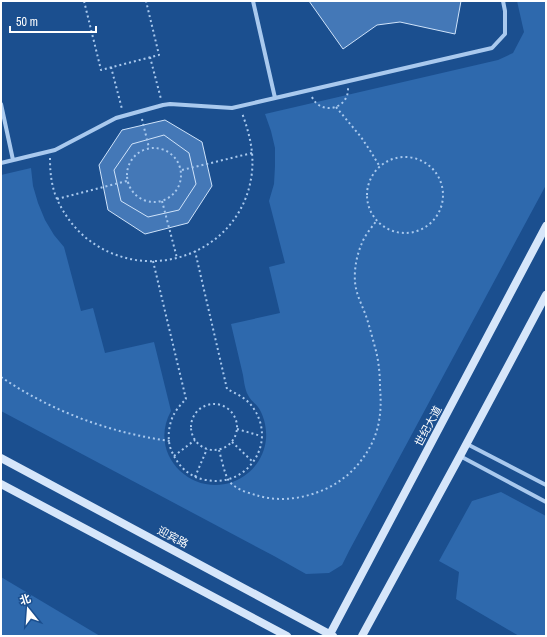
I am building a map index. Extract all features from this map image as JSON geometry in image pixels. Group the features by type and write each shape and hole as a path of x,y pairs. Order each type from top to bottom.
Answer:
{"main road":[{"name":"世纪大道","path":"331,635 546,226"},
{"path":"362,636 467,444 546,295"},
{"name":"迎宾路","path":"1,458 331,635"},
{"path":"1,484 286,636"}],"street":[{"path":"253,1 275,98"},
{"path":"1,163 55,150 116,118 170,104 232,108 492,48 505,34 506,10 503,1"},
{"path":"1,104 14,160"},
{"path":"467,444 546,485"},
{"path":"460,456 546,502"}],"path":[{"path":"84,1 101,70 159,55 146,1"},
{"path":"150,57 163,106"},
{"path":"111,68 124,116"},
{"path":"310,90 313,99 317,104 328,108 336,107 344,102 347,96 348,81"},
{"path":"49,151 51,178 57,199 69,220 90,242 117,256 132,260 153,262 177,258 195,252 217,237 228,227 244,201 252,172 252,153 247,126 239,106"},
{"path":"336,107 361,137 380,167"},
{"path":"143,125 149,148"},
{"path":"149,148 166,150 179,162 182,170 182,180 178,189 172,196 164,201 155,203 145,202 137,197 131,190 127,181 129,164 134,156 149,148"},
{"path":"182,170 252,153"},
{"path":"407,157 419,160 430,167 438,177 442,189 442,202 438,214 429,224 418,230 406,233 394,232 383,226 374,218 369,207 367,195 369,183 374,172 380,167 394,158 407,157"},
{"path":"57,199 127,181"},
{"path":"162,201 177,258"},
{"path":"219,450 228,480 234,486 261,496 276,499 311,495 325,490 340,481 353,470 365,456 373,440 379,422 381,401 380,374 376,352 366,317 358,297 355,274 356,261 362,242 377,220"},
{"path":"153,262 186,399 173,416 169,432 170,448 177,461 187,472 195,477 214,482 228,480 240,475 250,467 258,456 262,443 262,429 254,409 249,403 227,389 195,252"},
{"path":"1,377 37,399 91,422 149,438 170,441"},
{"path":"216,403 224,405 231,410 238,424 234,440 229,446 219,450 207,449 200,446 195,440 191,434 190,426 196,412 201,407 216,403"},
{"path":"237,429 262,437"},
{"path":"174,456 195,440"},
{"path":"232,442 253,462"},
{"path":"195,477 207,449"}],"shaded area":[{"path":"517,1 546,1 546,185 342,565 329,573 306,574 1,411 1,175 31,168 33,186 45,220 54,235 64,247 81,311 93,308 105,353 154,342 171,411 165,429 166,446 172,461 183,474 198,482 214,485 231,482 248,473 255,466 263,453 266,439 265,422 260,410 246,391 231,324 280,313 269,267 285,263 269,201 274,184 275,148 265,114 498,60 513,53 524,32"},
{"path":"501,492 546,516 546,636 519,636 456,599 459,572 439,561 472,501"},
{"path":"1,577 100,636 1,636"}],"building":[{"path":"309,1 461,1 455,34 400,22 377,25 343,49"},
{"path":"165,120 202,142 212,186 188,223 145,234 108,210 99,165 122,130"},
{"path":"164,135 189,153 196,184 179,210 148,217 121,201 114,170 132,144"}]}
